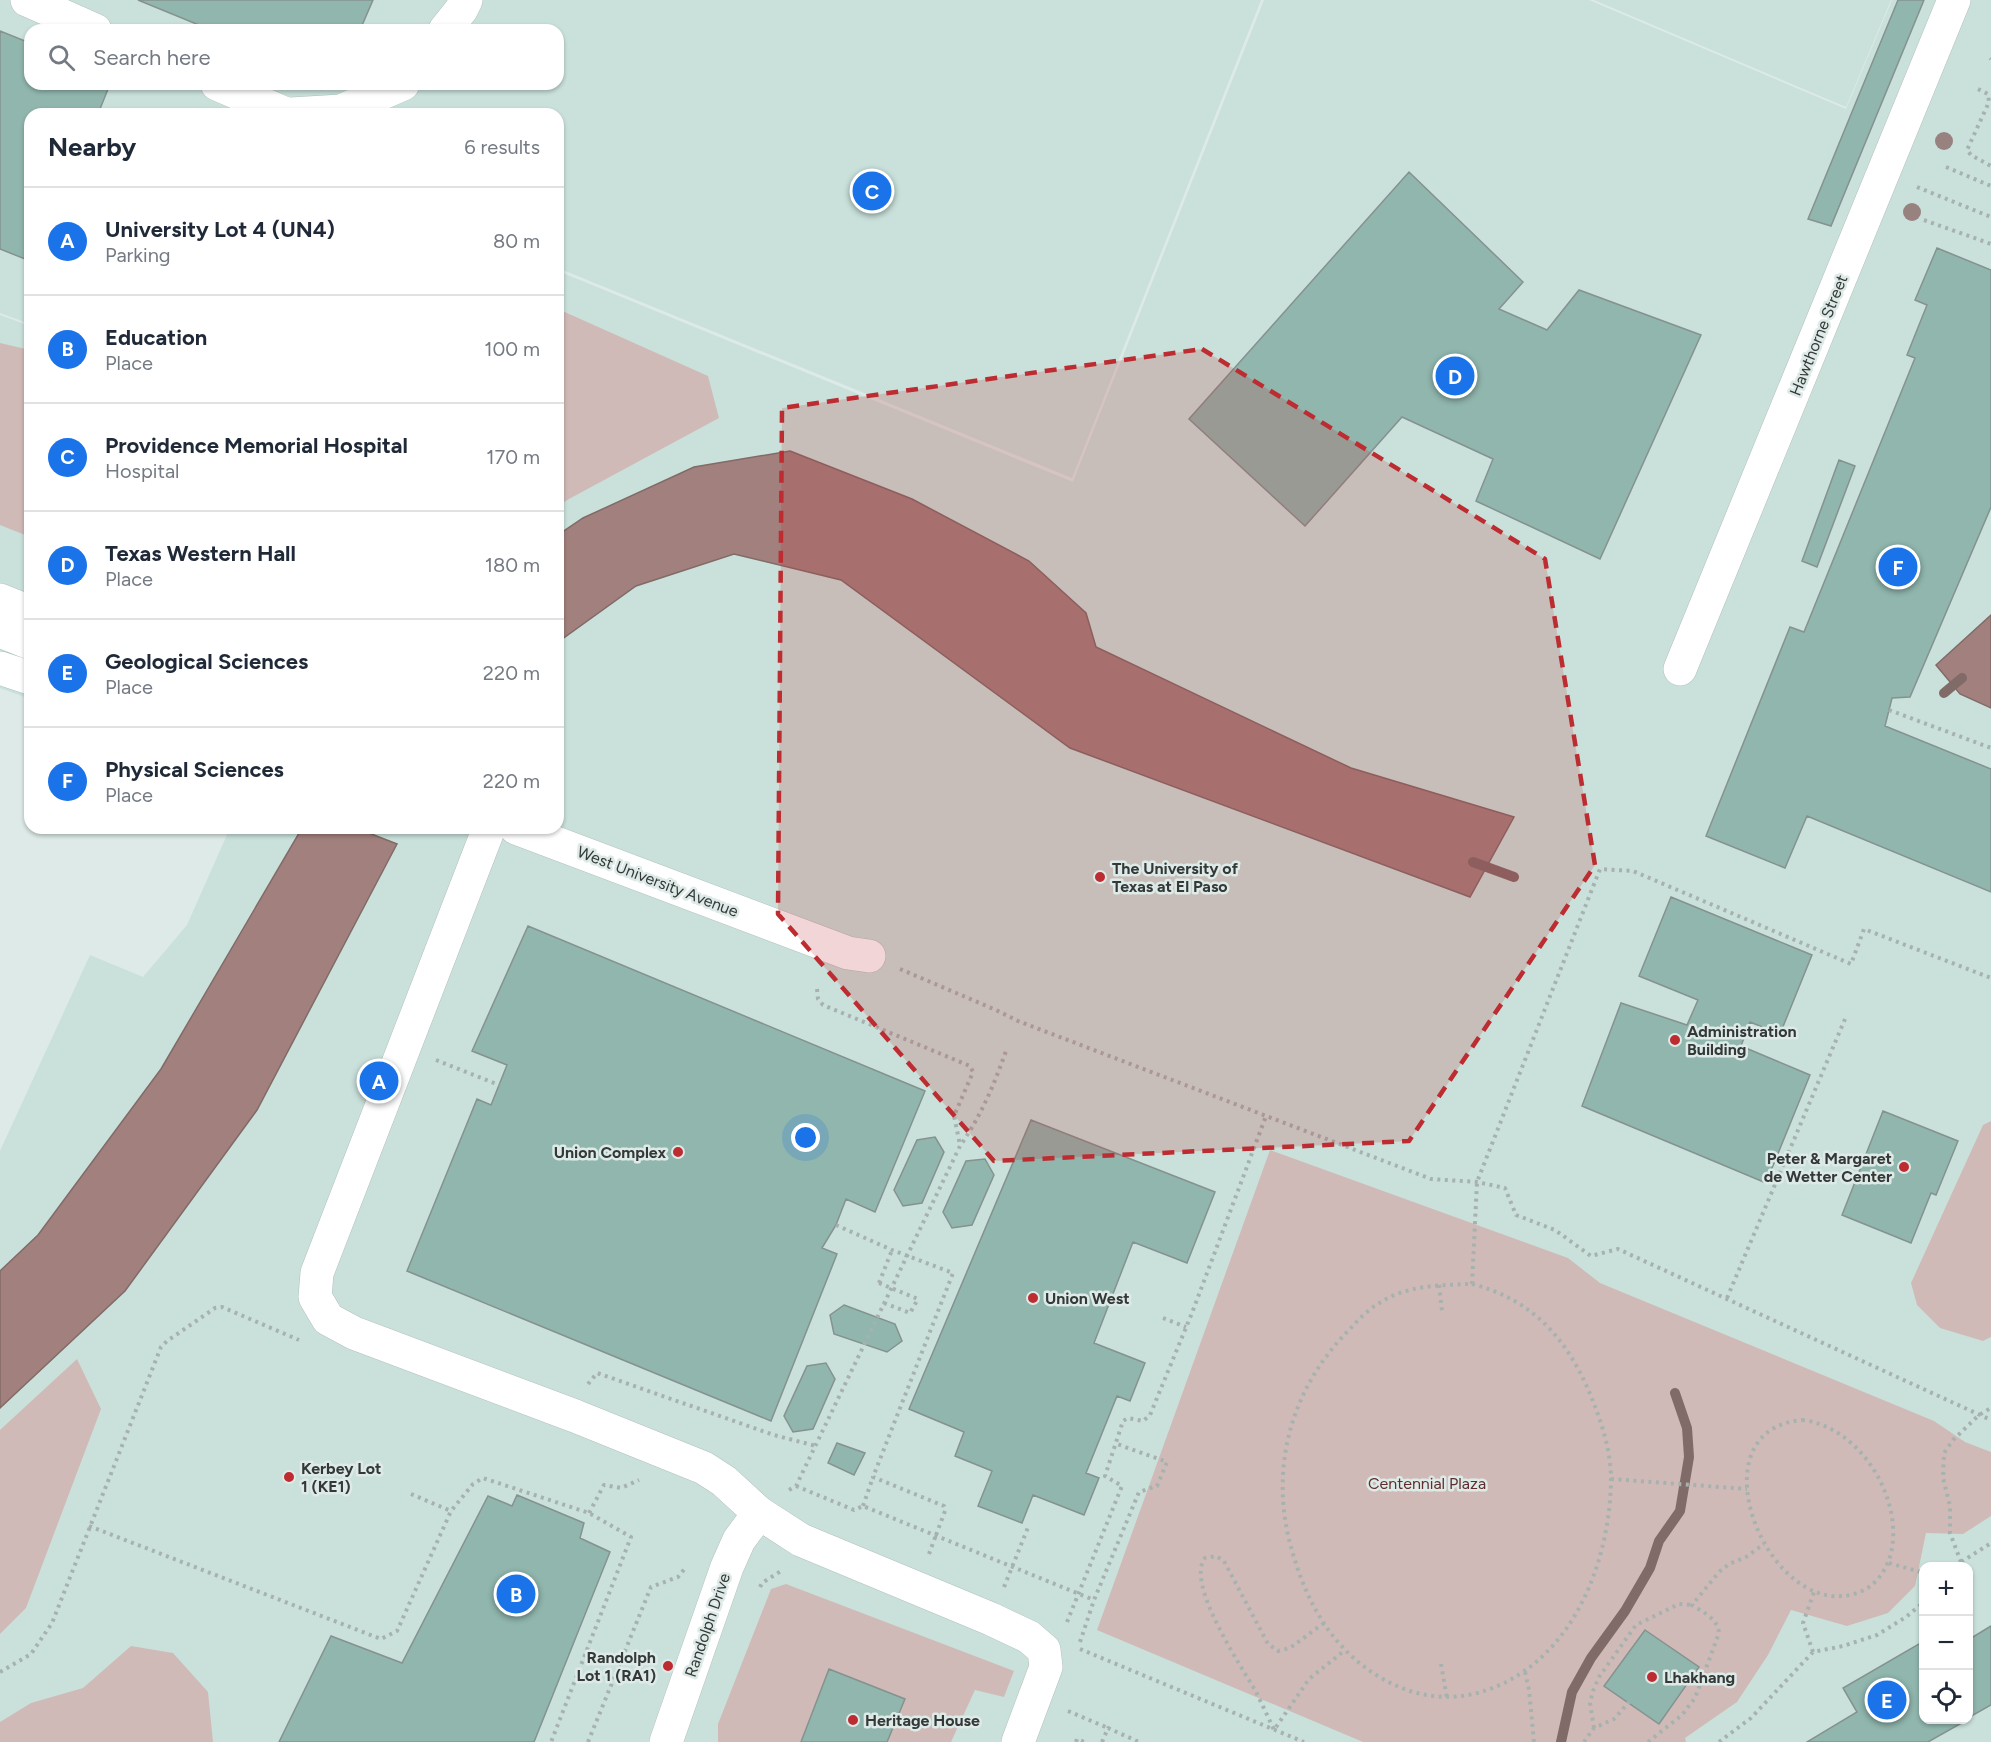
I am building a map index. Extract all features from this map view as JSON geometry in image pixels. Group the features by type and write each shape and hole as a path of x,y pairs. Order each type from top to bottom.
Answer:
{"lane":[{"path":"27,0 81,24"},
{"path":"451,24 462,10 466,0"},
{"name":"Hawthorne Street","path":"1680,669 1954,0"},
{"path":"231,90 271,108"},
{"path":"348,108 389,90"},
{"path":"0,600 24,610"},
{"path":"0,631 24,641"},
{"path":"0,668 24,676"},
{"path":"487,834 317,1273 315,1297 328,1319 354,1333 575,1416 704,1468 724,1481 759,1513 801,1540 992,1619 1029,1637 1044,1650 1046,1667 1018,1742"},
{"name":"West University Avenue","path":"532,834 848,953 869,956"},
{"name":"Randolph Drive","path":"666,1742 726,1567 740,1540 759,1513"}],"path":[{"path":"1978,89 1988,94 1989,102 1967,150 1971,155 1991,166"},
{"path":"1946,167 1991,186"},
{"path":"1935,194 1991,217"},
{"path":"1924,220 1991,244"},
{"path":"1889,710 1991,748"},
{"path":"1472,1284 1477,1182 1600,869 1632,871 1851,964 1864,928 1991,978"},
{"path":"869,956 1018,1021 1431,1179 1477,1182 1505,1188 1516,1215 1555,1230 1591,1256 1618,1249 1991,1420"},
{"path":"817,989 818,999 823,1005 970,1066 973,1072 954,1116 960,1146"},
{"path":"1727,1298 1845,1019"},
{"path":"404,1048 499,1086"},
{"path":"1007,1048 997,1077 974,1127 960,1146 796,1486 854,1510 863,1506 1094,1600"},
{"path":"1044,1650 1058,1642 1122,1486 1105,1476 1123,1421 1128,1418 1143,1421 1150,1415 1266,1116"},
{"path":"836,1224 892,1250 953,1273 863,1506"},
{"path":"884,1304 910,1313 918,1299 879,1283 892,1250"},
{"path":"1472,1284 1496,1290 1518,1302 1542,1320 1565,1346 1579,1369 1603,1430 1611,1479 1602,1547 1575,1616 1552,1647 1525,1671 1506,1683 1477,1695 1447,1698 1414,1693 1366,1670 1344,1651 1323,1623 1299,1574 1288,1538 1282,1471 1297,1404 1314,1374 1337,1342 1380,1302 1409,1289 1439,1286 1472,1284"},
{"path":"1439,1286 1442,1311"},
{"path":"0,1672 31,1654 52,1623 161,1347 215,1308 222,1307 299,1340"},
{"path":"1163,1318 1186,1327"},
{"path":"575,1416 589,1380 597,1373 774,1435 816,1446"},
{"path":"1991,1408 1979,1415 1953,1440 1944,1453 1943,1478 1950,1506 1950,1533 1961,1562 1991,1543"},
{"path":"1814,1421 1839,1434 1873,1468 1887,1497 1894,1533 1889,1563 1875,1582 1858,1593 1836,1597 1814,1592 1787,1572 1764,1544 1750,1510 1747,1489 1749,1460 1762,1436 1781,1423 1814,1421"},
{"path":"1077,1656 1094,1600 1139,1492 1157,1486 1167,1462 1117,1444"},
{"path":"873,1477 944,1506 945,1511 936,1535"},
{"path":"89,1526 381,1639 397,1630 451,1511 473,1484 483,1478 589,1513 631,1537 551,1742"},
{"path":"589,1513 604,1485 621,1488 643,1479"},
{"path":"1611,1479 1747,1489"},
{"path":"411,1494 451,1511"},
{"path":"992,1619 1029,1525"},
{"path":"1692,1605 1719,1572 1764,1544"},
{"path":"1274,1730 1256,1692 1229,1648 1207,1600 1200,1577 1200,1564 1205,1558 1216,1556 1224,1561 1268,1644 1278,1651 1290,1648 1323,1623"},
{"path":"588,1742 651,1587 678,1577 684,1572 688,1562"},
{"path":"1889,1563 1919,1572"},
{"path":"1813,1652 1803,1623 1814,1592"},
{"path":"1594,1728 1590,1703 1593,1691 1599,1677 1636,1626 1679,1604 1692,1605 1714,1619 1719,1627 1719,1633 1695,1698 1682,1715 1648,1742"},
{"path":"1719,1742 1751,1718 1813,1652 1843,1646 1877,1635 1906,1617 1919,1606"},
{"path":"1078,1648 1304,1742"},
{"path":"1274,1730 1309,1679 1344,1651"},
{"path":"1441,1664 1447,1698"},
{"path":"1525,1671 1534,1742"},
{"path":"1584,1742 1594,1728 1614,1719 1629,1702"},
{"path":"1064,1709 1139,1742"},
{"path":"1102,1742 1108,1728"},
{"path":"1076,1742 1077,1739 1084,1742"}],"highlighted area":[{"path":"1202,349 1545,559 1595,865 1409,1141 994,1161 778,914 782,408"}],"shaded area":[{"path":"0,0 1261,0 1072,478 564,270 564,108 24,108 24,322 0,313"},
{"name":"The University of Texas at El Paso","path":"1264,0 1589,0 1846,109 1892,0 1991,0 1991,1742 0,1742 0,1151 90,955 143,977 187,925 227,834 564,834 564,273 1073,482"},
{"path":"1594,0 1891,0 1846,107"},
{"path":"0,315 24,324 24,697 0,688"},
{"path":"790,451 912,499 1029,561 1086,613 1096,647 1351,768 1514,817 1470,897 1070,748 841,580 734,554 636,586 564,638 564,531 583,518 694,467"},
{"path":"1991,615 1991,708 1960,694 1936,665"},
{"path":"298,834 371,834 397,844 257,1110 125,1291 0,1408 0,1271 38,1235 161,1069"}],"green space":[{"path":"564,312 708,376 719,418 564,502"},
{"path":"0,343 24,349 24,535 0,525"},
{"path":"1991,1121 1991,1337 1983,1341 1940,1328 1917,1305 1911,1283 1983,1125"},
{"name":"Centennial Plaza","path":"1270,1150 1568,1258 1600,1283 1934,1421 1965,1442 1991,1452 1991,1516 1963,1534 1926,1533 1915,1586 1888,1613 1847,1626 1791,1610 1768,1655 1737,1702 1685,1738 1686,1742 1363,1742 1097,1630"},
{"path":"77,1359 101,1409 26,1608 0,1634 0,1430"},
{"path":"786,1584 1014,1671 1004,1697 975,1690 951,1742 718,1742 718,1724 771,1589"},
{"path":"131,1646 173,1653 208,1692 213,1742 0,1742 0,1722 31,1703 83,1688"}],"building":[{"path":"138,0 373,0 363,24 196,24"},
{"path":"1898,0 1924,0 1831,226 1808,219"},
{"path":"0,31 24,41 24,90 108,90 100,108 24,108 24,259 0,249"},
{"path":"1409,172 1523,282 1499,309 1547,330 1579,290 1701,335 1600,559 1476,501 1493,459 1402,417 1305,526 1189,419"},
{"path":"1937,248 1991,270 1991,507 1910,697 1892,698 1885,726 1991,769 1991,892 1807,816 1785,868 1706,836 1790,627 1804,632 1915,358 1907,355 1927,305 1915,300"},
{"path":"1839,460 1855,466 1817,567 1802,561"},
{"name":"Administration Building","path":"1671,897 1812,955 1780,1034 1750,1022 1741,1046 1810,1075 1766,1183 1582,1106 1621,1003 1687,1025 1698,1000 1639,976"},
{"name":"Union Complex","path":"528,926 925,1091 875,1212 846,1199 836,1225 822,1248 837,1254 771,1421 407,1271 477,1099 491,1105 507,1065 472,1051"},
{"name":"Peter & Margaret de Wetter Center","path":"1883,1111 1958,1141 1936,1195 1931,1193 1911,1243 1842,1215"},
{"name":"Union West","path":"1031,1120 1215,1192 1187,1263 1133,1242 1094,1343 1145,1363 1130,1401 1117,1396 1086,1473 1099,1478 1084,1515 1033,1495 1022,1523 978,1506 992,1471 955,1456 964,1432 909,1409"},
{"path":"935,1137 944,1152 922,1203 903,1206 894,1190 917,1140"},
{"path":"985,1159 994,1175 972,1225 952,1228 943,1212 966,1161"},
{"path":"844,1305 895,1324 902,1341 887,1352 834,1334 830,1315"},
{"path":"826,1363 835,1379 813,1429 793,1432 784,1416 807,1366"},
{"path":"837,1443 865,1453 854,1475 828,1463"},
{"path":"517,1495 584,1523 580,1538 610,1552 534,1742 279,1742 331,1636 402,1663 488,1496 512,1506"},
{"path":"1991,1626 1991,1705 1973,1715 1973,1670 1973,1637"},
{"name":"Lhakhang","path":"1645,1630 1699,1667 1659,1724 1604,1686"},
{"path":"1919,1644 1919,1724 1960,1724 1928,1742 1807,1742 1857,1712 1843,1688"},
{"name":"Heritage House","path":"829,1669 905,1699 887,1742 801,1742"}],"waterway":[{"path":"1944,693 1962,678"},
{"path":"1473,862 1514,877"},
{"path":"1561,1742 1572,1692 1591,1658 1625,1611 1650,1568 1659,1541 1680,1511 1689,1457 1687,1428 1675,1393"}],"place":[{"name":"Providence Memorial Hospital","path":"872,191"},
{"name":"Texas Western Hall","path":"1455,376"},
{"name":"Physical Sciences","path":"1898,567"},
{"name":"The University of Texas at El Paso","path":"1100,877"},
{"name":"Administration Building","path":"1675,1040"},
{"name":"University Lot 4 (UN4)","path":"379,1081"},
{"name":"Union Complex","path":"678,1152"},
{"name":"Peter & Margaret de Wetter Center","path":"1904,1167"},
{"name":"Union West","path":"1033,1298"},
{"name":"Kerbey Lot 1 (KE1)","path":"289,1477"},
{"name":"Education","path":"516,1594"},
{"name":"Randolph Lot 1 (RA1)","path":"668,1666"},
{"name":"Lhakhang","path":"1652,1677"},
{"name":"Geological Sciences","path":"1887,1700"},
{"name":"Heritage House","path":"853,1720"}]}
